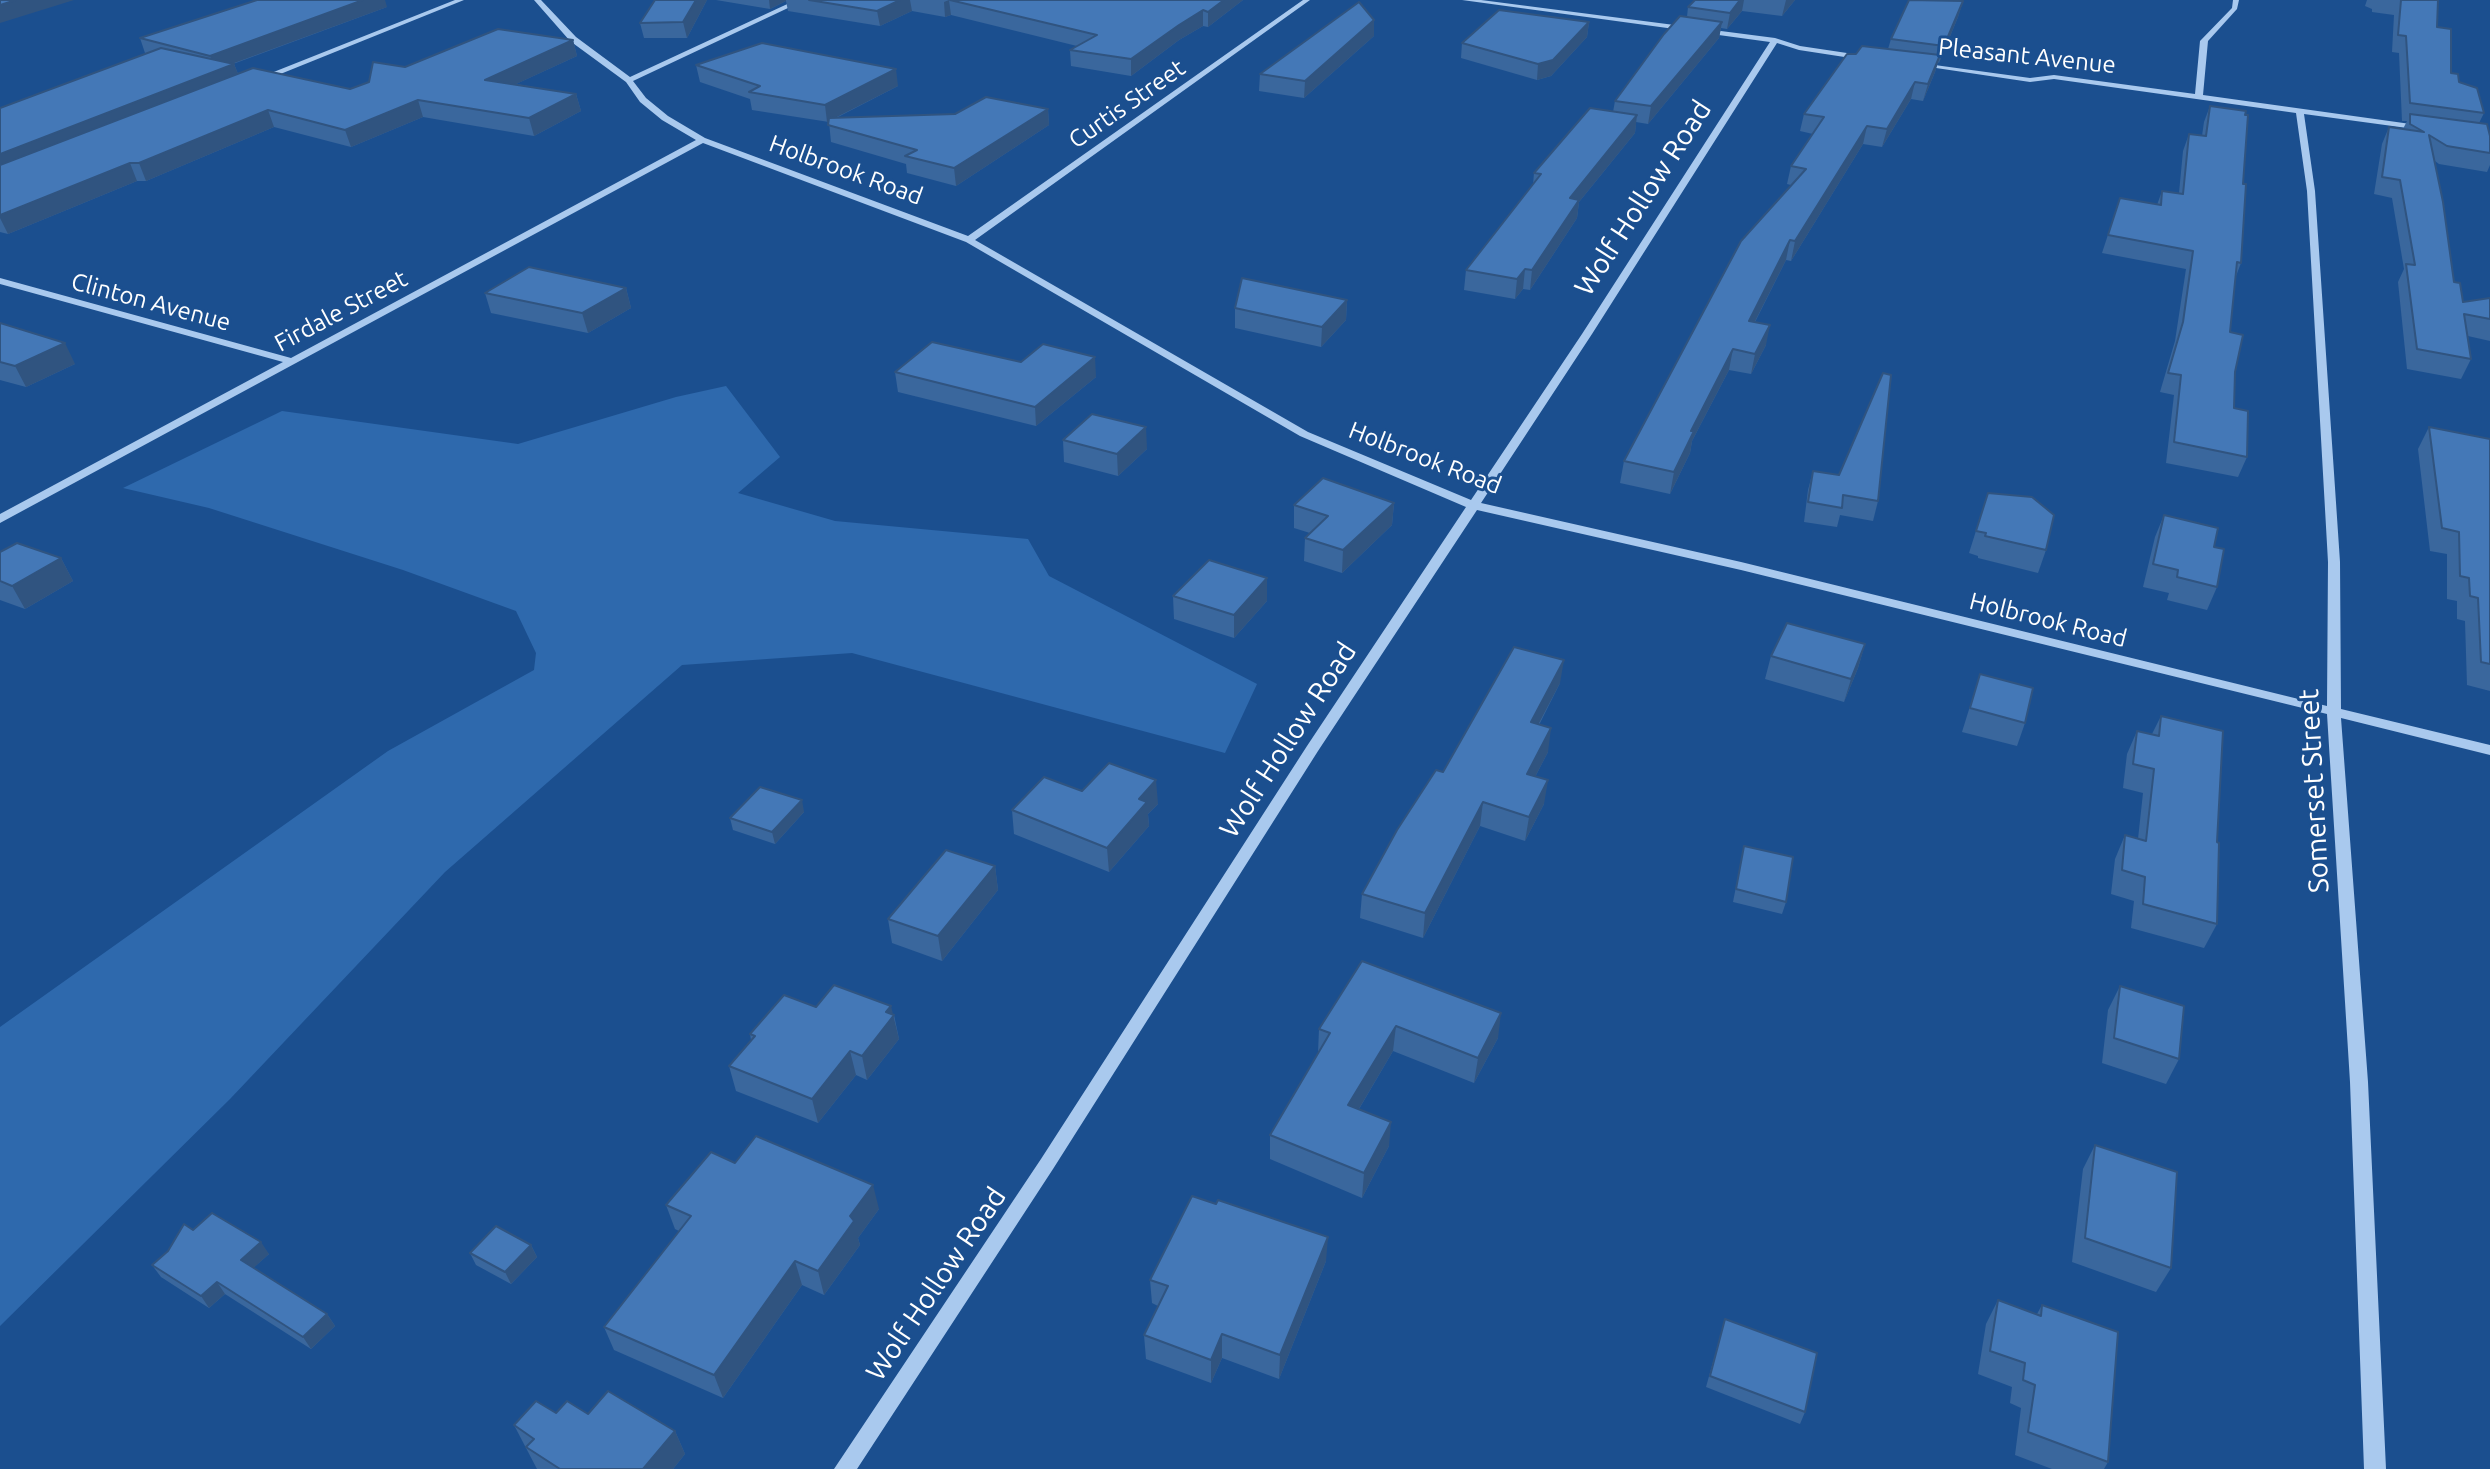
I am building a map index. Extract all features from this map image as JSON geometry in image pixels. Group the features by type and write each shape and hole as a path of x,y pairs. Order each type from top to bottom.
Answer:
{"street":[{"path":"253,82 461,0"},
{"name":"Holbrook Road","path":"537,0 573,39 629,80 643,100 665,118 702,140 969,240 1304,434 1472,505 1741,566 2490,750"},
{"path":"629,80 802,0"},
{"name":"Curtis Street","path":"969,240 1307,0"},
{"path":"1465,0 1775,40 1799,48 1878,60"},
{"path":"1557,12 1566,0"},
{"path":"2199,97 2204,41 2235,8 2236,0"},
{"name":"Wolf Hollow Road","path":"845,1469 1047,1164 1312,749 1587,334 1775,40"},
{"name":"Pleasant Avenue","path":"1909,64 2030,80 2054,77 2431,130"},
{"name":"Somerset Street","path":"2300,111 2311,191 2333,547 2334,712 2359,1082 2375,1469"},
{"name":"Firdale Street","path":"0,519 702,140"},
{"name":"Clinton Avenue","path":"0,281 290,361"}],"shaded area":[{"path":"726,386 780,457 738,493 835,521 1028,539 1049,576 1257,684 1225,753 852,653 682,665 445,872 230,1099 0,1326 0,1027 388,751 534,670 536,653 516,611 403,570 209,508 123,488 282,411 518,444 676,397"}],"building":[{"path":"257,0 363,0 210,56 140,38"},
{"path":"655,0 696,0 683,22 640,23"},
{"path":"809,0 900,0 877,11"},
{"path":"950,0 1224,0 1208,12 1203,10 1179,25 1131,59 1070,50 1097,35"},
{"path":"1695,0 1740,0 1730,13 1688,7"},
{"path":"1909,0 1963,1 1944,46 1891,39"},
{"path":"2401,0 2438,0 2437,27 2451,29 2451,73 2458,74 2459,82 2477,88 2484,113 2410,103 2406,36 2398,35"},
{"path":"1359,2 1374,20 1305,81 1260,74"},
{"path":"1499,10 1589,22 1553,60 1538,64 1462,43"},
{"path":"1680,16 1722,22 1651,106 1615,101 1664,34"},
{"path":"498,29 573,40 485,80 576,94 529,118 418,100 345,130 268,110 0,215 0,165 253,68 350,89 369,82 373,62 405,67"},
{"path":"762,43 896,69 825,105 749,92 760,86 696,65"},
{"path":"1862,46 1940,55 1928,84 1915,82 1887,129 1867,126 1795,241 1790,240 1749,321 1770,325 1755,354 1733,349 1691,431 1694,431 1674,472 1624,461 1741,241 1806,169 1791,166 1824,117 1804,114 1847,54 1856,54"},
{"path":"161,48 234,64 0,154 0,108"},
{"path":"986,97 1048,109 954,168 905,156 917,150 828,125 829,118 955,114"},
{"path":"2210,106 2246,111 2245,115 2248,115 2241,263 2237,262 2230,332 2243,335 2235,372 2234,408 2248,411 2247,457 2174,442 2181,375 2168,373 2183,322 2193,251 2108,235 2120,198 2161,205 2162,191 2183,194 2189,134 2206,136"},
{"path":"1590,108 1637,115 1570,198 1579,200 1532,270 1525,269 1517,279 1466,270 1541,174 1534,173"},
{"path":"2410,114 2487,124 2490,136 2490,153 2447,146 2429,135 2443,202 2454,282 2460,283 2463,302 2490,298 2490,319 2464,314 2471,359 2417,349 2406,264 2415,265 2400,180 2382,177 2389,127 2424,132 2410,124"},
{"path":"529,267 626,288 582,313 485,293"},
{"path":"1242,278 1347,300 1322,327 1235,308"},
{"path":"0,323 65,343 15,366 0,362"},
{"path":"932,342 1021,362 1043,344 1095,357 1035,407 895,372"},
{"path":"1883,373 1891,375 1878,501 1843,495 1842,508 1808,502 1813,471 1839,475"},
{"path":"1092,414 1146,427 1117,454 1063,440"},
{"path":"2429,427 2490,439 2490,664 2481,662 2478,598 2470,596 2469,578 2460,576 2459,532 2442,528"},
{"path":"1323,478 1394,503 1343,550 1305,538 1328,516 1294,505"},
{"path":"1988,493 2032,497 2054,515 2046,550 1985,536 1986,533 1976,531"},
{"path":"2164,515 2218,528 2214,547 2224,549 2217,587 2177,577 2178,570 2153,564"},
{"path":"17,543 61,558 12,586 0,581 0,552"},
{"path":"1209,560 1267,578 1234,615 1173,596"},
{"path":"1787,623 1865,644 1851,679 1771,656"},
{"path":"1514,647 1564,660 1531,722 1551,728 1527,774 1548,780 1529,817 1483,802 1425,913 1362,894 1397,830 1436,770 1443,772"},
{"path":"1980,674 2033,688 2025,723 1970,708"},
{"path":"2161,716 2223,731 2217,842 2217,924 2143,904 2145,877 2122,870 2125,835 2146,841 2154,769 2133,764 2137,731 2159,736"},
{"path":"1109,763 1156,780 1139,799 1147,802 1107,848 1012,810 1044,777 1082,791"},
{"path":"760,787 802,800 772,832 730,818"},
{"path":"1744,846 1793,857 1786,902 1736,889"},
{"path":"946,850 995,866 938,936 888,919"},
{"path":"1362,961 1501,1013 1478,1058 1396,1026 1348,1105 1391,1122 1364,1173 1270,1135 1330,1033 1319,1029"},
{"path":"834,985 891,1006 886,1012 894,1015 862,1056 850,1051 812,1099 729,1066 755,1036 750,1034 784,995 816,1007"},
{"path":"2120,986 2184,1006 2179,1059 2114,1038"},
{"path":"756,1136 873,1185 850,1216 854,1221 818,1271 795,1261 714,1375 604,1327 691,1216 666,1205 711,1152 735,1163"},
{"path":"2095,1145 2177,1172 2171,1268 2085,1238"},
{"path":"1192,1196 1216,1204 1218,1200 1328,1237 1280,1355 1222,1334 1211,1360 1144,1335 1168,1286 1150,1280"},
{"path":"212,1213 261,1242 241,1260 327,1314 303,1337 217,1282 201,1296 152,1265 168,1251 184,1224 193,1230"},
{"path":"496,1226 531,1245 505,1272 470,1253"},
{"path":"1998,1300 2041,1316 2042,1305 2118,1332 2108,1462 2028,1432 2035,1385 2023,1380 2025,1363 1990,1351"},
{"path":"1725,1319 1817,1353 1805,1412 1710,1376"},
{"path":"608,1391 675,1431 643,1469 560,1469 526,1447 534,1439 514,1425 536,1401 556,1413 567,1401 588,1414"}]}
